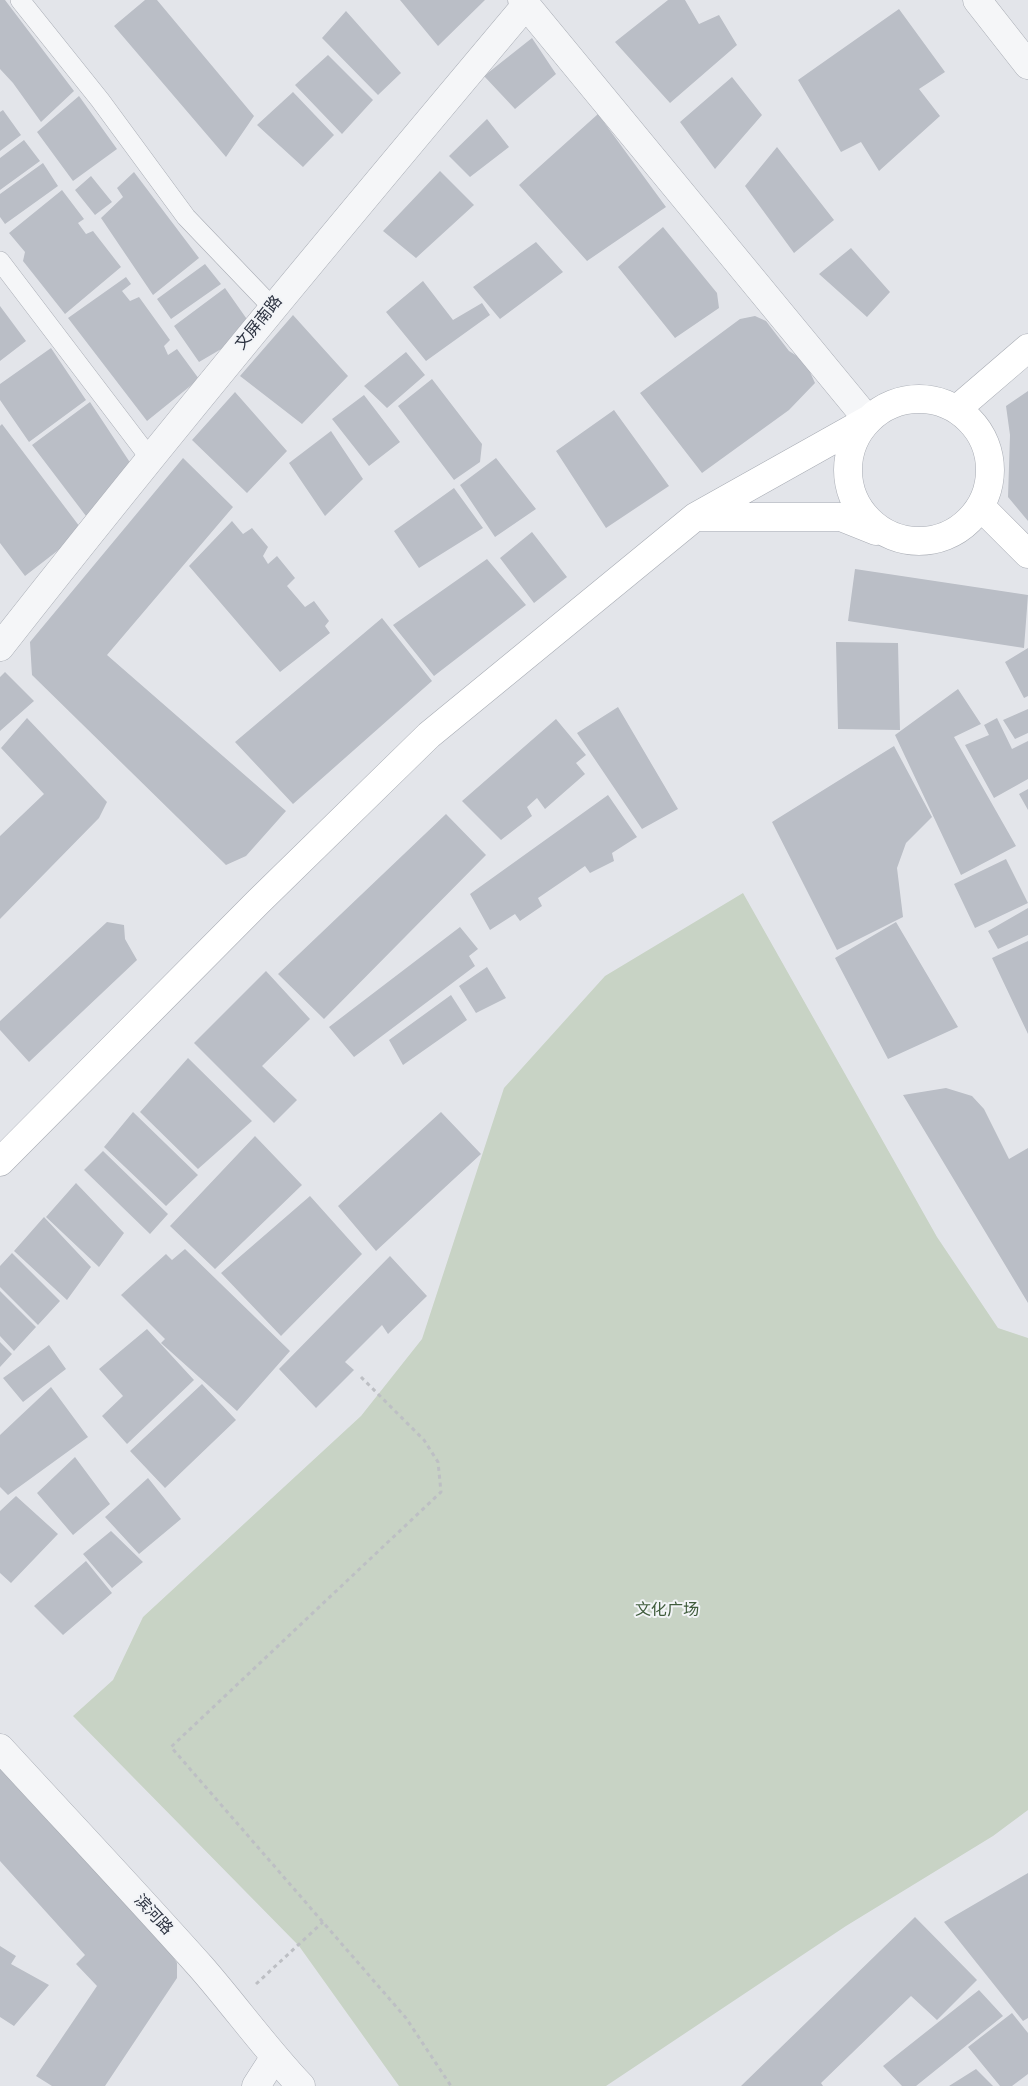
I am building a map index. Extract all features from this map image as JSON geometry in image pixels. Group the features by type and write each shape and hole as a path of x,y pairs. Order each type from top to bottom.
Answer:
{"main road":[{"path":"957,409 1028,348"},
{"path":"0,1162 258,902 429,735 695,517 868,420 887,406 910,398 935,400 957,409 974,424 985,443 990,464 988,487 980,507 966,524 948,536 928,542 906,541 841,517 695,517"},
{"path":"868,420 855,438 848,459 848,482 855,502 867,521 885,534"},
{"path":"980,507 1028,554"}],"street":[{"path":"977,0 1028,65"},
{"name":"文屏南路","path":"0,647 149,457 524,2"},
{"path":"524,2 868,420"},
{"name":"滨河路","path":"0,1748 200,1966 234,2005 274,2058 301,2086"},
{"path":"256,2086 274,2058"}],"lane":[{"path":"20,0 100,100 186,217 272,307"},
{"path":"0,261 149,457"}],"path":[{"path":"361,1377 424,1440 438,1462 441,1492 171,1747 406,2018 451,2086"},
{"path":"254,1985 323,1922"}],"green space":[{"name":"文化广场","path":"743,893 937,1237 998,1328 1028,1338 1028,1810 993,1836 846,1926 606,2086 399,2086 299,1946 73,1716 113,1680 143,1617 361,1416 422,1339 504,1088 605,976"}],"building":[{"path":"0,0 5,0 74,91 41,122 13,83 0,69"},
{"path":"145,0 157,0 254,116 226,157 114,26"},
{"path":"400,0 485,0 438,46"},
{"path":"668,0 685,0 699,24 719,15 737,45 670,103 615,42"},
{"path":"899,9 945,72 919,89 940,116 879,171 861,142 841,152 798,80"},
{"path":"346,11 401,73 378,95 322,38"},
{"path":"532,38 556,74 515,109 484,76"},
{"path":"328,55 373,100 342,134 295,85"},
{"path":"732,77 762,115 715,169 680,122"},
{"path":"293,92 334,135 303,167 257,125"},
{"path":"79,96 117,149 73,181 37,132"},
{"path":"3,110 21,135 0,151 0,112"},
{"path":"598,114 666,207 587,261 519,185"},
{"path":"487,119 509,147 470,177 449,156"},
{"path":"24,140 40,161 0,190 0,158"},
{"path":"777,147 834,220 794,253 745,186"},
{"path":"43,163 58,186 5,224 0,217 0,194"},
{"path":"440,171 474,205 416,258 383,231"},
{"path":"134,172 199,258 153,295 101,218 123,197 117,188"},
{"path":"91,176 112,202 95,215 75,190"},
{"path":"62,190 84,219 78,223 86,234 93,231 121,267 65,314 23,261 25,252 9,233"},
{"path":"663,227 717,293 719,308 675,338 618,267"},
{"path":"536,242 563,272 500,319 473,287"},
{"path":"851,248 890,292 867,317 819,274"},
{"path":"205,264 221,284 171,319 157,299"},
{"path":"126,277 131,284 122,291 130,301 139,297 170,340 164,346 168,355 177,349 199,379 147,421 68,318"},
{"path":"423,281 453,320 482,303 490,315 426,361 386,312"},
{"path":"225,288 251,325 240,338 199,362 174,326"},
{"path":"0,306 26,341 0,361"},
{"path":"293,315 348,376 302,424 240,376"},
{"path":"755,316 766,321 789,351 805,361 815,383 789,410 702,473 640,393 740,319"},
{"path":"51,348 86,400 29,442 0,400 0,384"},
{"path":"406,352 425,375 387,408 364,386"},
{"path":"432,379 482,444 480,462 454,480 398,406"},
{"path":"1028,391 1028,521 1008,497 1010,435 1006,406"},
{"path":"235,392 287,451 247,493 192,440"},
{"path":"364,395 400,442 369,466 332,419"},
{"path":"90,402 131,464 86,516 32,445"},
{"path":"614,410 669,486 606,528 556,451"},
{"path":"2,424 83,531 25,576 0,543 0,426"},
{"path":"331,431 363,479 325,516 289,463"},
{"path":"183,458 233,507 107,655 286,811 246,856 226,865 32,675 30,642"},
{"path":"496,458 536,509 495,537 460,485"},
{"path":"454,488 483,528 419,568 394,531"},
{"path":"232,521 243,534 252,528 268,547 263,556 268,564 277,556 295,578 287,586 305,607 314,601 329,621 325,626 330,633 280,672 189,566"},
{"path":"532,532 567,577 534,603 500,558"},
{"path":"487,559 526,605 434,676 393,625"},
{"path":"855,569 1028,595 1024,648 848,621"},
{"path":"382,618 432,681 293,804 235,742"},
{"path":"836,642 898,643 900,730 838,729"},
{"path":"1028,648 1028,696 1024,698 1005,662"},
{"path":"5,672 34,701 0,731 0,677"},
{"path":"958,689 981,724 954,737 1016,846 961,875 895,735"},
{"path":"618,707 678,809 642,829 577,733"},
{"path":"1028,709 1028,733 1015,739 1003,720"},
{"path":"27,718 107,802 99,818 0,919 0,836 44,794 1,748"},
{"path":"997,718 1012,749 1028,741 1028,779 994,798 965,745 989,735 984,725"},
{"path":"556,719 586,755 576,763 585,774 545,809 537,798 527,807 532,816 501,840 462,801"},
{"path":"894,746 932,817 906,843 897,868 903,917 837,950 772,822"},
{"path":"1028,789 1028,810 1019,794"},
{"path":"608,795 637,837 612,853 614,861 590,873 585,866 538,898 542,906 520,921 515,914 490,930 470,894"},
{"path":"446,814 486,855 324,1019 278,974"},
{"path":"1006,859 1028,903 975,928 954,884"},
{"path":"1028,908 1028,935 998,949 988,931"},
{"path":"107,922 124,925 125,939 137,960 29,1062 0,1030 0,1021"},
{"path":"896,922 958,1027 888,1059 835,958"},
{"path":"460,927 478,949 469,956 475,966 354,1057 329,1027"},
{"path":"1028,941 1028,1034 992,958"},
{"path":"487,967 506,998 476,1013 459,986"},
{"path":"266,971 310,1019 262,1066 297,1100 274,1123 194,1043"},
{"path":"451,995 467,1020 403,1065 389,1040"},
{"path":"188,1058 252,1121 198,1169 140,1112"},
{"path":"946,1088 972,1096 984,1109 1009,1159 1028,1148 1028,1303 903,1095"},
{"path":"133,1112 198,1175 166,1206 104,1147"},
{"path":"441,1112 481,1154 376,1251 338,1206"},
{"path":"255,1136 302,1185 215,1269 170,1226"},
{"path":"103,1151 168,1214 150,1234 84,1170"},
{"path":"76,1183 124,1233 99,1267 46,1217"},
{"path":"310,1196 362,1254 281,1336 221,1273"},
{"path":"44,1217 91,1267 67,1300 14,1251"},
{"path":"185,1249 290,1351 237,1411 161,1343 165,1339 121,1295 166,1254 172,1260"},
{"path":"12,1253 60,1301 38,1325 0,1287 0,1266"},
{"path":"390,1256 427,1296 388,1334 382,1325 345,1362 354,1370 316,1408 279,1369"},
{"path":"0,1291 36,1327 14,1351 0,1336"},
{"path":"147,1329 194,1380 127,1444 102,1416 123,1396 99,1369"},
{"path":"0,1342 12,1354 0,1367"},
{"path":"49,1345 66,1369 23,1402 3,1378"},
{"path":"202,1384 236,1420 165,1488 130,1451"},
{"path":"51,1387 88,1437 8,1495 0,1487 0,1435"},
{"path":"75,1457 110,1504 73,1535 37,1493"},
{"path":"148,1478 181,1519 139,1554 105,1517"},
{"path":"16,1496 58,1534 11,1583 0,1573 0,1511"},
{"path":"111,1531 143,1562 112,1588 83,1554"},
{"path":"86,1561 112,1593 63,1635 34,1606"},
{"path":"0,1766 164,1942 177,1963 177,1978 105,2086 52,2086 36,2076 97,1986 76,1964 85,1955 0,1861"},
{"path":"1028,1873 1028,2018 1023,2021 944,1922"},
{"path":"915,1917 977,1980 937,2020 911,1996 821,2083 823,2086 741,2086"},
{"path":"0,1946 16,1956 11,1964 49,1985 14,2026 0,2017"},
{"path":"979,1990 1003,2016 916,2086 902,2086 883,2066"},
{"path":"1012,2013 1028,2033 1028,2074 1012,2086 1000,2086 968,2047"},
{"path":"976,2069 993,2086 949,2086"}]}
